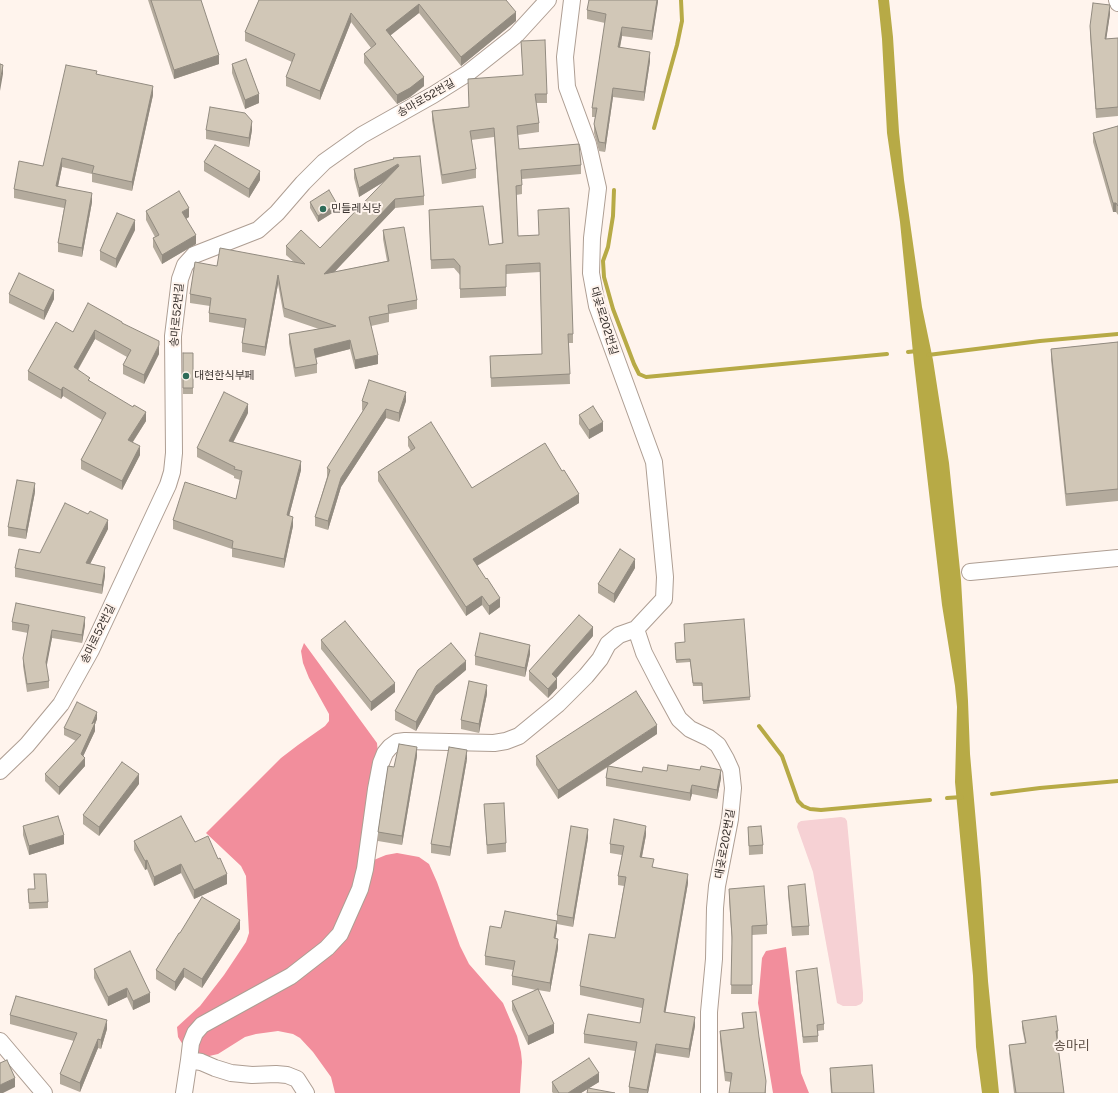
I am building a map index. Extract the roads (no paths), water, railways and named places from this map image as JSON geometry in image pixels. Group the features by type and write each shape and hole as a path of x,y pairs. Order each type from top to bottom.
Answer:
{"street":[{"name":"송마로52번길","path":"0,771 27,746 61,704 94,643 168,485 172,472 174,453 173,336 180,279 185,265 194,255 258,230 277,213 302,183 324,162 362,135 468,73 516,35 548,0"},
{"name":"대곶로202번길","path":"184,1093 195,1033 202,1026 291,976 327,948 340,934 360,889 365,869 381,764 385,753 390,747 397,742 494,742 506,741 519,736 558,704 586,676 600,659 608,644 619,635 636,629 664,599 665,577 654,462 597,306 591,273 592,238 598,188 588,144 567,87 565,57 572,0"},
{"path":"970,572 1118,558"},
{"name":"대곶로202번길","path":"636,629 644,653 660,686 679,719 690,729 709,738 718,745 726,758 733,788 730,819 717,886 715,908 714,959 709,1012 709,1093"},
{"path":"0,1041 44,1093"},
{"path":"189,1060 201,1062 231,1073 252,1075 288,1075 297,1079 306,1093"}],"waterway":[{"path":"654,128 677,45 682,21 681,0"},
{"path":"614,190 613,216 608,247 603,261 604,277 613,309 639,374 646,377 887,354"},
{"path":"928,355 1040,341 1118,334"},
{"path":"908,352 917,351"},
{"path":"759,726 782,756 798,801 803,806 810,809 821,810 930,800"},
{"path":"992,794 1118,781"},
{"path":"947,798 962,797"}],"place":[{"name":"민들레식당","path":"323,209"},
{"name":"대현한식부페","path":"186,376"}],"district":[{"name":"송마리","path":"1072,1046"}]}
